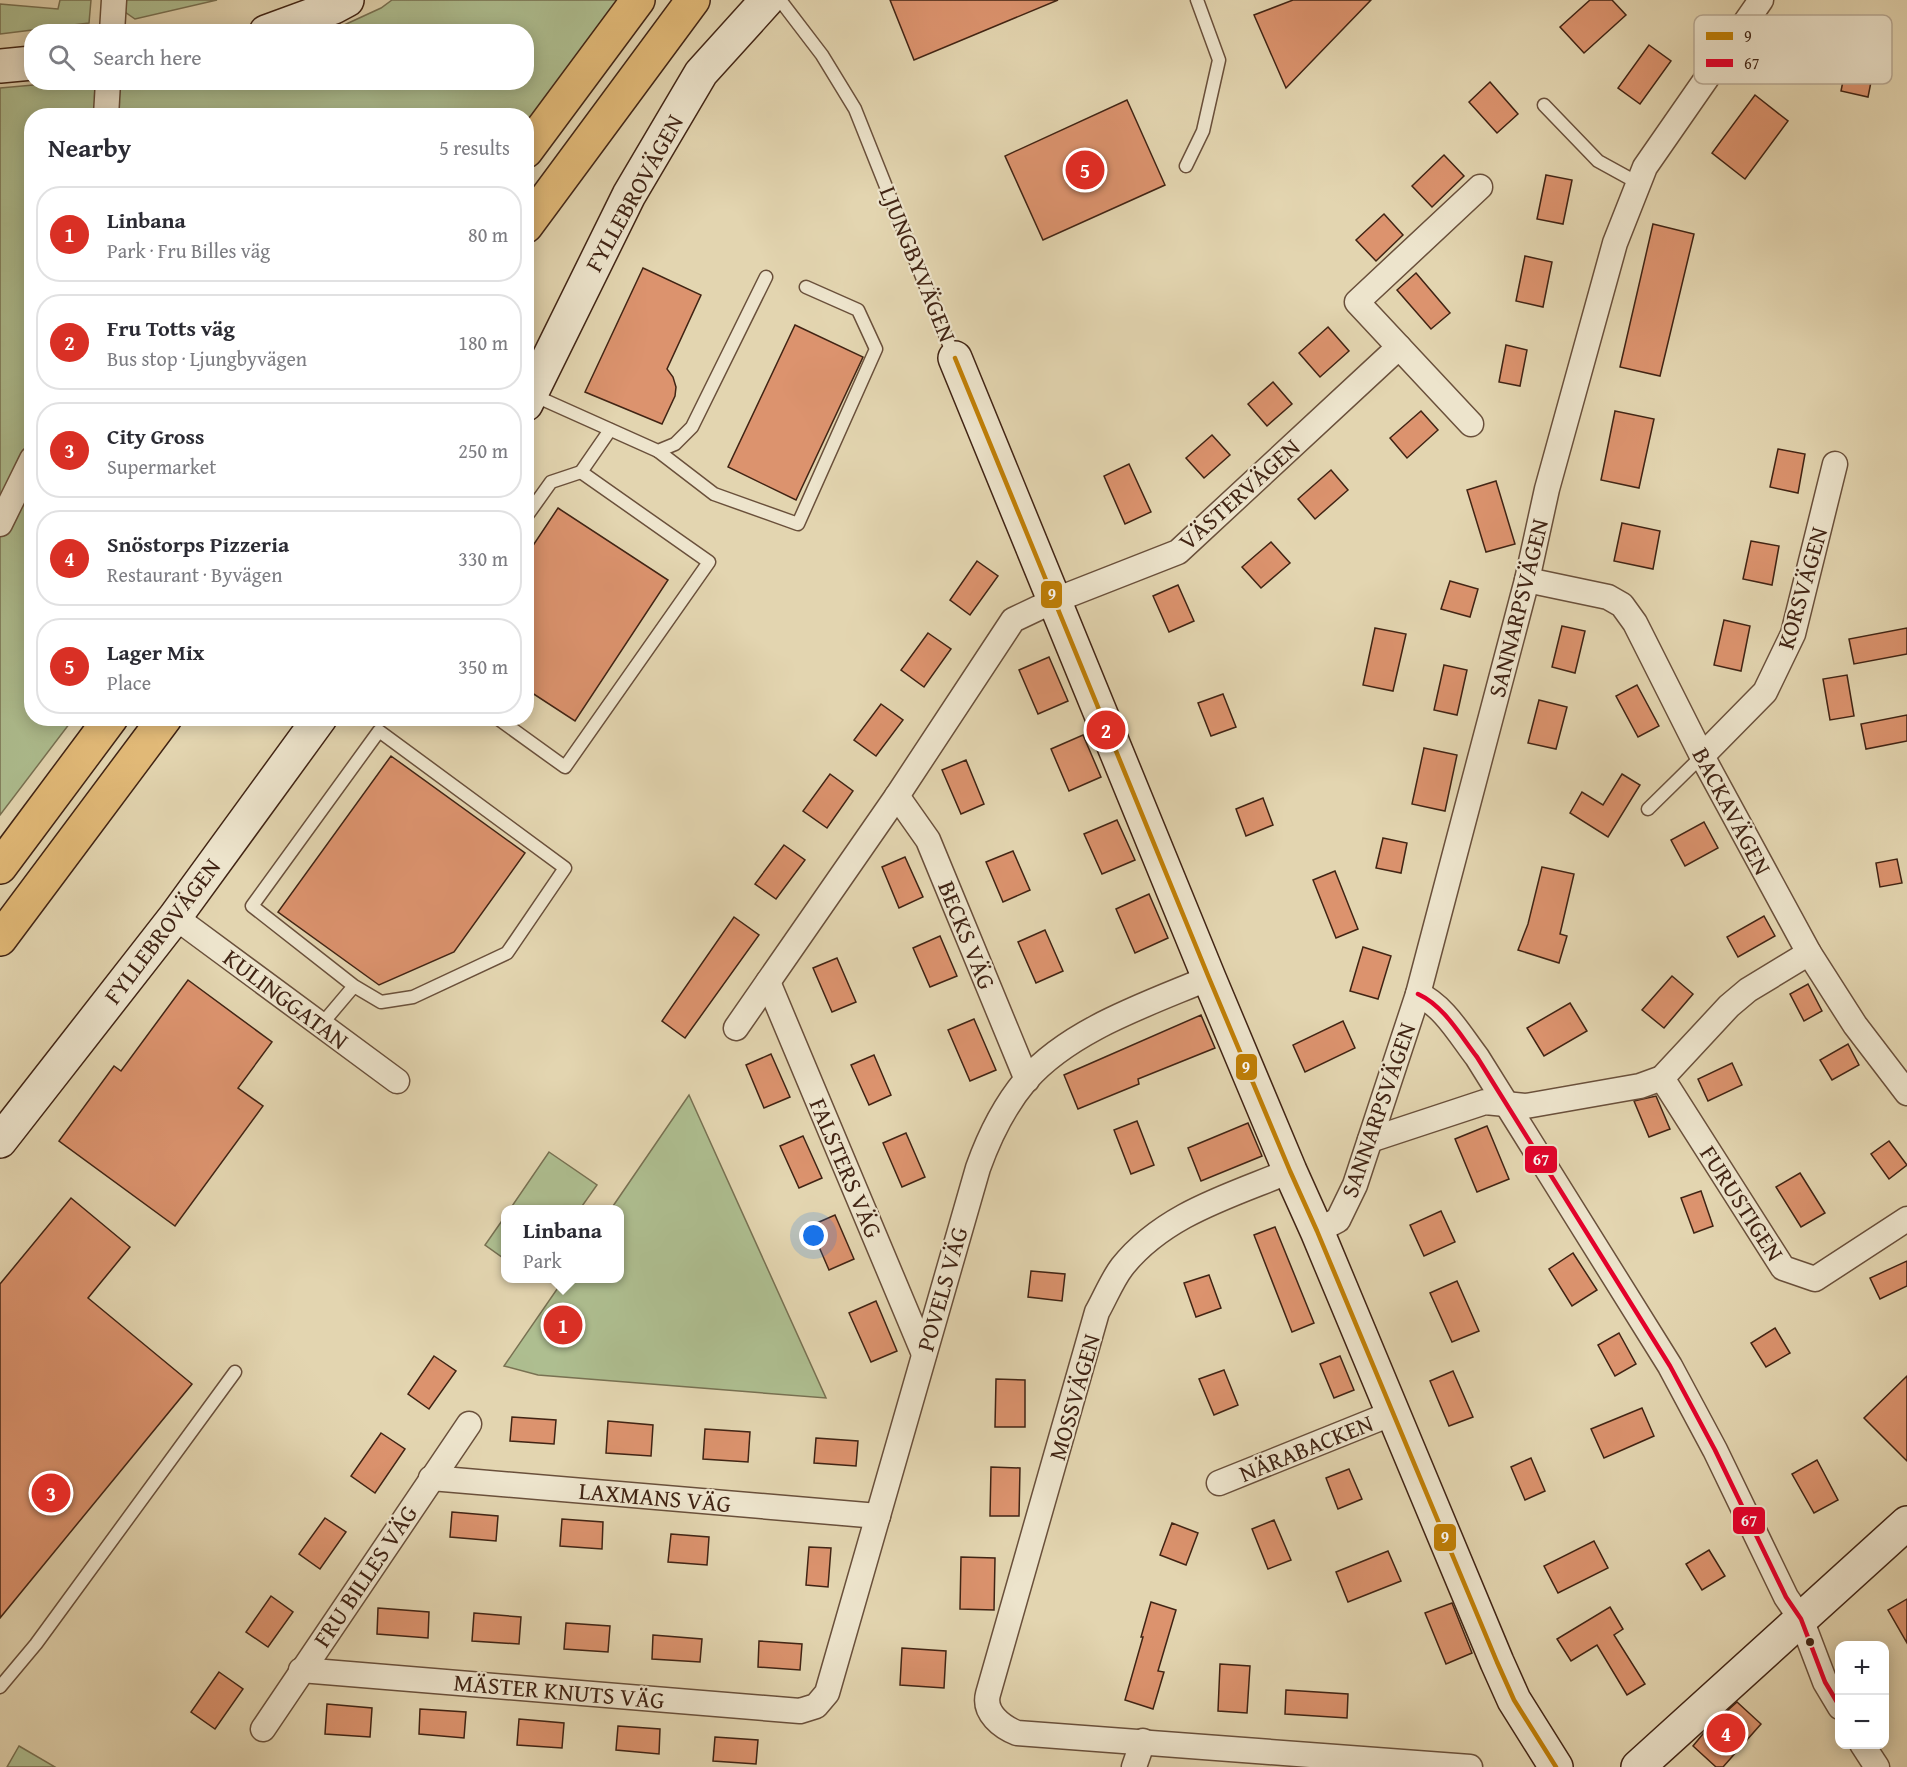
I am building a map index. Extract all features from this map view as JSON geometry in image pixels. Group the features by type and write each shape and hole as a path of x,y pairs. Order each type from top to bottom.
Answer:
{"highway":[{"path":"534,140 638,0"},
{"path":"534,215 693,0"},
{"path":"0,867 105,726"},
{"path":"0,939 159,726"}],"street":[{"path":"112,24 114,0"},
{"path":"288,24 333,8 347,0"},
{"name":"FYLLEBROVÄGEN","path":"534,389 629,195 701,73 767,0"},
{"name":"SANNARPSVÄGEN","path":"1751,15 1761,0"},
{"path":"0,66 24,64"},
{"name":"SANNARPSVÄGEN","path":"1317,1231 1333,1224 1342,1212 1355,1185 1418,994 1527,580 1547,489 1615,243 1645,167 1703,84"},
{"path":"106,108 108,90"},
{"path":"1471,424 1357,302 1480,187"},
{"name":"VÄSTERVÄGEN","path":"736,1029 897,796 1013,620 1053,601 1178,552 1399,347"},
{"name":"LJUNGBYVÄGEN","path":"955,358 1053,601 1290,1172 1317,1231 1514,1700 1545,1764"},
{"name":"KORSVÄGEN","path":"1702,756 1766,692 1793,634 1835,464"},
{"path":"0,524 24,475"},
{"name":"BACKAVÄGEN","path":"1527,580 1608,597 1622,605 1635,623 1702,756 1809,953 1855,1025 1907,1093"},
{"name":"FYLLEBROVÄGEN","path":"0,1141 175,917 314,726"},
{"name":"BECKS VÄG","path":"897,796 928,840 1027,1080"},
{"name":"KULINGGATAN","path":"175,917 397,1081"},
{"path":"1370,1140 1485,1101 1526,1106 1640,1086 1662,1078 1748,990 1809,953"},
{"name":"POVELS VÄG","path":"816,1706 827,1693 983,1152 1000,1118 1027,1080 1058,1053 1094,1028 1209,978"},
{"name":"FALSTERS VÄG","path":"768,982 924,1354"},
{"path":"1418,994 1431,1000 1443,1012 1477,1057 1670,1366 1715,1450 1786,1597 1801,1619 1825,1682 1835,1700"},
{"name":"FURUSTIGEN","path":"1662,1078 1783,1268 1815,1279 1907,1219"},
{"name":"MOSSVÄGEN","path":"1143,1741 1017,1733 1002,1725 995,1718 987,1699 1097,1312 1121,1269 1143,1244 1189,1212 1290,1172"},
{"name":"NÄRABACKEN","path":"1219,1483 1393,1413"},
{"name":"FRU BILLES VÄG","path":"263,1729 469,1424"},
{"name":"LAXMANS VÄG","path":"431,1478 878,1516"},
{"path":"1638,1767 1907,1522"},
{"name":"MÄSTER KNUTS VÄG","path":"301,1670 800,1711 816,1706"},
{"path":"1134,1767 1143,1741 1313,1762 1470,1767"},
{"path":"1865,1749 1877,1767"}],"lane":[{"name":"LJUNGBYVÄGEN","path":"780,0 822,55 855,109 955,358"},
{"path":"1186,166 1203,131 1219,60 1197,0"},
{"path":"1544,105 1598,161 1638,183"},
{"path":"658,451 675,444 693,427 766,277"},
{"path":"534,401 658,451 714,494 798,524 876,349 858,310 806,287"},
{"path":"534,506 551,482 581,472 610,430"},
{"path":"508,726 565,767 709,562 581,472"},
{"path":"379,731 565,868 507,953 413,997 381,1002 354,986 252,906 379,731"},
{"path":"1648,808 1702,756"},
{"path":"321,1025 354,986"},
{"path":"0,1686 36,1644 235,1372"}],"green space":[{"path":"60,0 91,0 89,23 24,24 24,31 0,34 0,4 58,9"},
{"path":"123,0 217,0 135,19 125,12"},
{"path":"392,0 620,0 534,114 534,108 24,108 24,726 68,726 0,815 0,88 24,86 24,90 534,90 534,24 346,24 381,8"},
{"path":"689,1095 826,1398 538,1375 504,1366 561,1283 624,1283 624,1205 614,1205"},
{"path":"549,1152 597,1185 583,1205 513,1205"},
{"path":"501,1222 501,1256 485,1245"},
{"path":"19,1746 55,1767 7,1767"}],"building":[{"path":"890,0 1058,0 914,60"},
{"path":"1293,0 1371,0 1286,88 1254,15"},
{"path":"1590,0 1612,0 1626,15 1584,53 1560,27"},
{"path":"1649,45 1671,61 1640,104 1618,88"},
{"path":"1490,82 1518,114 1497,133 1469,102"},
{"path":"1842,84 1871,84 1868,97 1841,91"},
{"path":"1755,95 1788,121 1745,179 1712,153"},
{"path":"1127,100 1165,185 1043,240 1005,156"},
{"path":"1444,155 1464,176 1432,207 1412,186"},
{"path":"1546,175 1572,180 1563,224 1537,219"},
{"path":"1384,214 1403,235 1376,261 1356,240"},
{"path":"1653,224 1694,234 1660,376 1620,367"},
{"path":"1525,256 1552,262 1543,307 1516,301"},
{"path":"643,268 701,295 667,369 676,387 675,396 662,424 585,392"},
{"path":"1416,273 1450,313 1431,329 1397,290"},
{"path":"795,325 863,357 796,500 728,467"},
{"path":"1328,327 1349,351 1320,377 1299,353"},
{"path":"1506,345 1527,350 1520,386 1499,382"},
{"path":"1273,382 1292,404 1267,426 1248,404"},
{"path":"1421,411 1438,430 1407,458 1390,438"},
{"path":"1615,411 1654,419 1639,488 1601,480"},
{"path":"1212,435 1230,455 1204,478 1186,458"},
{"path":"1778,449 1805,454 1798,493 1770,487"},
{"path":"1129,464 1151,512 1125,524 1104,476"},
{"path":"1331,470 1348,490 1315,519 1298,499"},
{"path":"1496,481 1515,544 1486,552 1467,490"},
{"path":"558,508 668,580 575,721 534,694 534,544"},
{"path":"1622,523 1660,531 1653,569 1614,561"},
{"path":"1751,541 1779,546 1772,585 1743,579"},
{"path":"1271,542 1290,563 1261,588 1242,567"},
{"path":"977,561 998,576 970,615 950,600"},
{"path":"1450,581 1478,589 1470,617 1441,609"},
{"path":"1178,585 1194,621 1169,632 1153,596"},
{"path":"1724,620 1750,626 1741,671 1714,665"},
{"path":"1562,626 1585,631 1575,673 1552,667"},
{"path":"1375,628 1406,634 1393,691 1363,685"},
{"path":"1907,628 1907,654 1854,664 1849,639"},
{"path":"928,633 951,649 924,687 901,670"},
{"path":"1049,657 1068,701 1038,714 1019,670"},
{"path":"1444,665 1467,670 1457,715 1434,710"},
{"path":"1847,675 1854,716 1830,720 1823,679"},
{"path":"1637,685 1659,726 1638,737 1616,696"},
{"path":"1223,694 1236,727 1211,736 1198,703"},
{"path":"1539,700 1567,707 1556,749 1528,743"},
{"path":"881,704 903,720 876,756 854,740"},
{"path":"1907,715 1907,741 1866,749 1861,724"},
{"path":"1083,735 1101,777 1069,791 1051,749"},
{"path":"1424,748 1457,755 1445,811 1412,804"},
{"path":"391,756 525,853 454,952 379,985 278,912"},
{"path":"966,760 984,804 961,814 942,770"},
{"path":"830,774 853,791 827,828 803,811"},
{"path":"1622,774 1640,785 1608,837 1570,813 1582,792 1603,805"},
{"path":"1263,798 1273,825 1246,836 1236,809"},
{"path":"1117,820 1135,860 1102,874 1084,834"},
{"path":"1704,822 1718,848 1685,866 1671,840"},
{"path":"1383,838 1407,843 1401,873 1376,868"},
{"path":"784,845 805,860 776,899 755,884"},
{"path":"1013,851 1030,890 1003,902 986,862"},
{"path":"905,857 923,897 899,908 882,867"},
{"path":"1897,859 1902,883 1880,887 1876,863"},
{"path":"1542,867 1574,874 1560,934 1567,936 1559,963 1518,950 1528,924"},
{"path":"1335,871 1358,929 1336,938 1313,880"},
{"path":"1149,894 1168,938 1135,953 1116,909"},
{"path":"1764,916 1775,936 1738,957 1727,937"},
{"path":"734,917 759,935 685,1038 662,1021"},
{"path":"1045,930 1063,971 1036,983 1018,942"},
{"path":"940,936 957,976 930,987 913,948"},
{"path":"1363,947 1391,956 1378,999 1350,991"},
{"path":"837,958 856,1002 832,1012 813,968"},
{"path":"1672,976 1693,994 1664,1028 1642,1010"},
{"path":"188,980 272,1042 238,1088 263,1106 175,1226 59,1141 114,1066 121,1071"},
{"path":"1808,984 1822,1011 1804,1021 1790,994"},
{"path":"1570,1003 1587,1031 1544,1056 1527,1028"},
{"path":"1201,1015 1215,1048 1138,1079 1139,1084 1078,1109 1064,1075"},
{"path":"974,1019 996,1070 970,1081 948,1030"},
{"path":"1343,1021 1355,1048 1305,1072 1293,1045"},
{"path":"1848,1044 1859,1065 1832,1080 1820,1060"},
{"path":"771,1054 790,1097 764,1108 746,1065"},
{"path":"874,1055 891,1095 869,1105 851,1065"},
{"path":"1732,1063 1742,1085 1708,1101 1698,1079"},
{"path":"1656,1096 1670,1129 1649,1137 1634,1101"},
{"path":"1137,1121 1154,1165 1131,1174 1114,1130"},
{"path":"1248,1123 1262,1156 1201,1181 1188,1148"},
{"path":"1487,1126 1509,1179 1477,1192 1455,1139"},
{"path":"906,1133 925,1177 902,1187 883,1143"},
{"path":"803,1136 822,1178 799,1188 780,1146"},
{"path":"1889,1141 1907,1165 1889,1179 1871,1154"},
{"path":"1800,1173 1825,1213 1801,1227 1776,1187"},
{"path":"1701,1191 1713,1226 1694,1233 1681,1198"},
{"path":"71,1198 130,1247 88,1298 192,1384 0,1618 0,1284"},
{"path":"1441,1211 1455,1242 1424,1256 1410,1225"},
{"path":"835,1215 854,1259 829,1270 810,1226"},
{"path":"1275,1227 1314,1323 1292,1332 1254,1235"},
{"path":"1573,1253 1597,1290 1572,1306 1549,1269"},
{"path":"1907,1261 1907,1286 1880,1299 1870,1278"},
{"path":"1031,1271 1065,1274 1062,1301 1028,1297"},
{"path":"1209,1275 1221,1308 1196,1317 1184,1283"},
{"path":"1457,1281 1479,1331 1452,1342 1430,1293"},
{"path":"876,1301 897,1351 871,1362 849,1313"},
{"path":"1775,1328 1790,1353 1766,1367 1751,1343"},
{"path":"1619,1333 1636,1364 1615,1376 1598,1345"},
{"path":"434,1356 456,1371 429,1409 408,1394"},
{"path":"1340,1356 1354,1390 1334,1398 1320,1364"},
{"path":"1224,1370 1238,1405 1214,1415 1199,1379"},
{"path":"1453,1371 1473,1417 1449,1426 1430,1381"},
{"path":"1907,1376 1907,1461 1864,1418"},
{"path":"996,1379 1025,1380 1025,1427 995,1427"},
{"path":"1642,1408 1654,1436 1604,1458 1591,1429"},
{"path":"512,1417 556,1420 554,1444 510,1441"},
{"path":"608,1421 653,1425 651,1456 606,1453"},
{"path":"705,1429 750,1432 748,1462 703,1459"},
{"path":"381,1433 405,1449 375,1493 351,1476"},
{"path":"816,1438 858,1441 856,1466 814,1463"},
{"path":"1531,1458 1545,1491 1525,1500 1511,1467"},
{"path":"1817,1460 1838,1500 1814,1513 1792,1474"},
{"path":"991,1467 1020,1468 1019,1516 990,1516"},
{"path":"1349,1469 1362,1499 1338,1509 1326,1478"},
{"path":"452,1512 498,1516 496,1541 450,1537"},
{"path":"325,1518 346,1532 320,1569 299,1554"},
{"path":"562,1519 603,1522 602,1549 560,1546"},
{"path":"1274,1520 1291,1560 1268,1569 1252,1529"},
{"path":"1172,1523 1198,1533 1186,1565 1160,1555"},
{"path":"671,1534 709,1537 707,1565 668,1562"},
{"path":"1594,1541 1608,1568 1558,1593 1544,1566"},
{"path":"809,1547 831,1548 828,1587 806,1585"},
{"path":"1709,1550 1725,1576 1702,1590 1686,1564"},
{"path":"1388,1551 1401,1581 1348,1602 1336,1572"},
{"path":"961,1557 995,1558 994,1610 960,1609"},
{"path":"271,1596 293,1612 268,1647 246,1632"},
{"path":"1907,1599 1907,1643 1888,1610"},
{"path":"1151,1602 1176,1610 1158,1671 1164,1672 1153,1709 1125,1700"},
{"path":"1452,1603 1472,1653 1446,1664 1425,1613"},
{"path":"1610,1607 1623,1629 1614,1635 1645,1684 1627,1695 1597,1645 1571,1661 1557,1639"},
{"path":"378,1608 429,1612 428,1638 377,1634"},
{"path":"474,1613 521,1617 519,1644 472,1641"},
{"path":"566,1623 610,1626 608,1652 564,1649"},
{"path":"653,1635 702,1639 700,1662 652,1659"},
{"path":"759,1641 802,1644 800,1670 758,1667"},
{"path":"902,1648 946,1651 944,1688 900,1685"},
{"path":"1220,1664 1250,1666 1247,1713 1218,1711"},
{"path":"219,1672 243,1689 215,1729 191,1712"},
{"path":"1286,1690 1348,1694 1347,1718 1285,1714"},
{"path":"1737,1702 1761,1724 1723,1767 1716,1767 1693,1746 1707,1729"},
{"path":"327,1704 372,1708 370,1737 325,1734"},
{"path":"420,1709 466,1712 464,1738 419,1734"},
{"path":"519,1719 564,1723 562,1748 517,1745"},
{"path":"618,1726 660,1729 659,1754 616,1750"},
{"path":"715,1737 758,1740 756,1764 713,1761"}],"transit line":[{"name":"9","path":"955,358 1209,978 1497,1662 1514,1700 1556,1767"},
{"name":"67","path":"1418,994 1444,1013 1477,1057 1670,1366 1715,1450 1786,1597 1801,1619 1825,1682 1835,1699"}],"place":[{"name":"Lager Mix","path":"1085,170"},
{"name":"Fru Totts väg","path":"1106,730"},
{"name":"Linbana","path":"563,1325"},
{"name":"City Gross","path":"51,1493"},
{"name":"Snöstorps Pizzeria","path":"1726,1733"}]}
